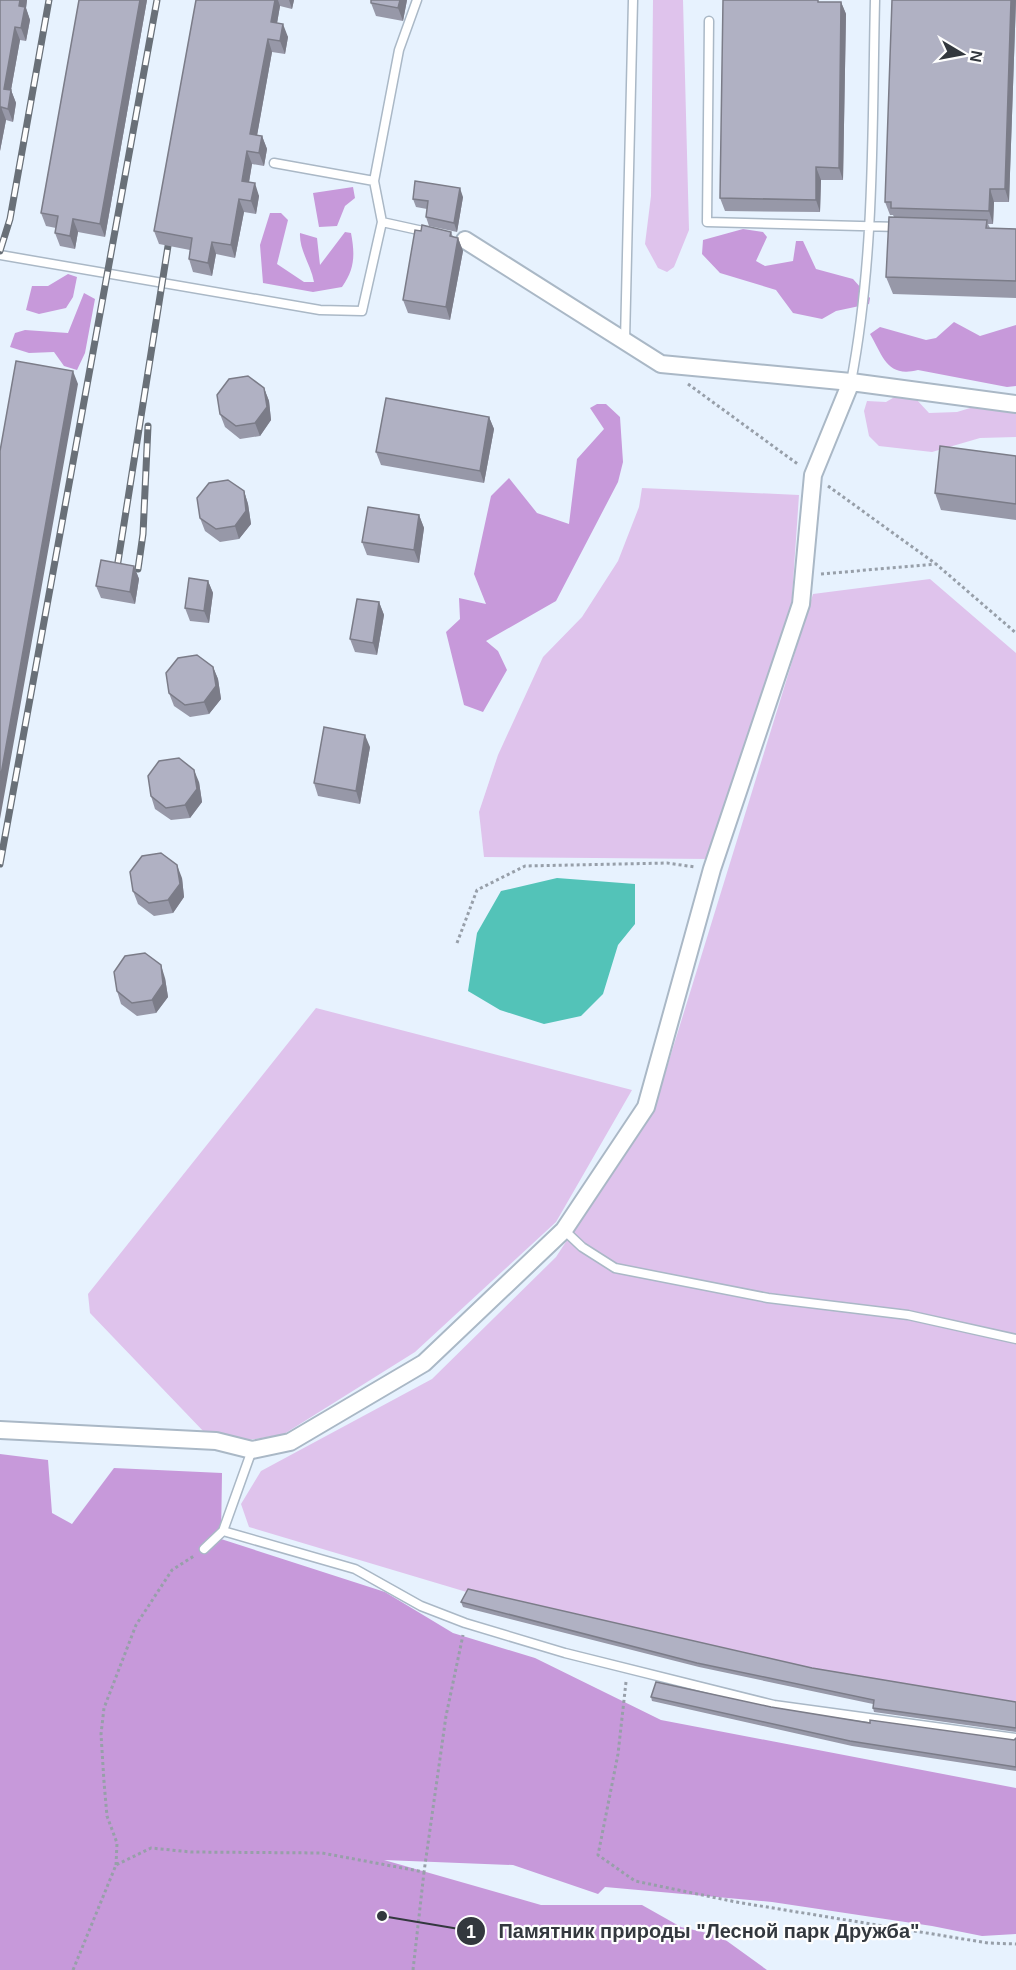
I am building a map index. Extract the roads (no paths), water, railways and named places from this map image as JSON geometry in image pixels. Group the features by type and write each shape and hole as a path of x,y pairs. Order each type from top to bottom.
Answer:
{"street":[{"path":"460,239 661,364 851,382 1016,404"},
{"path":"0,1430 216,1441 252,1450 291,1442 424,1363 564,1230 646,1107 712,869 801,604 813,475 851,382"}],"lane":[{"path":"0,255 320,310 362,311 382,222 374,181 399,50 417,0"},
{"path":"626,341 633,0"},
{"path":"851,382 862,324 870,225 875,0"},
{"path":"709,21 707,222 904,227"},
{"path":"274,163 374,181"},
{"path":"382,222 444,236"},
{"path":"564,1230 582,1247 615,1268 768,1298 908,1315 1016,1339"},
{"path":"204,1549 223,1532 252,1450"},
{"path":"223,1532 355,1569 421,1606 465,1623 565,1653 774,1705 1016,1738"}],"railway":[{"path":"0,251 10,219 49,0"},
{"path":"0,864 157,0"},
{"path":"117,568 168,246"},
{"path":"138,569 143,534 148,426"}],"place":[{"name":"Памятник природы \"Лесной парк Дружба\"","path":"382,1916"}]}
